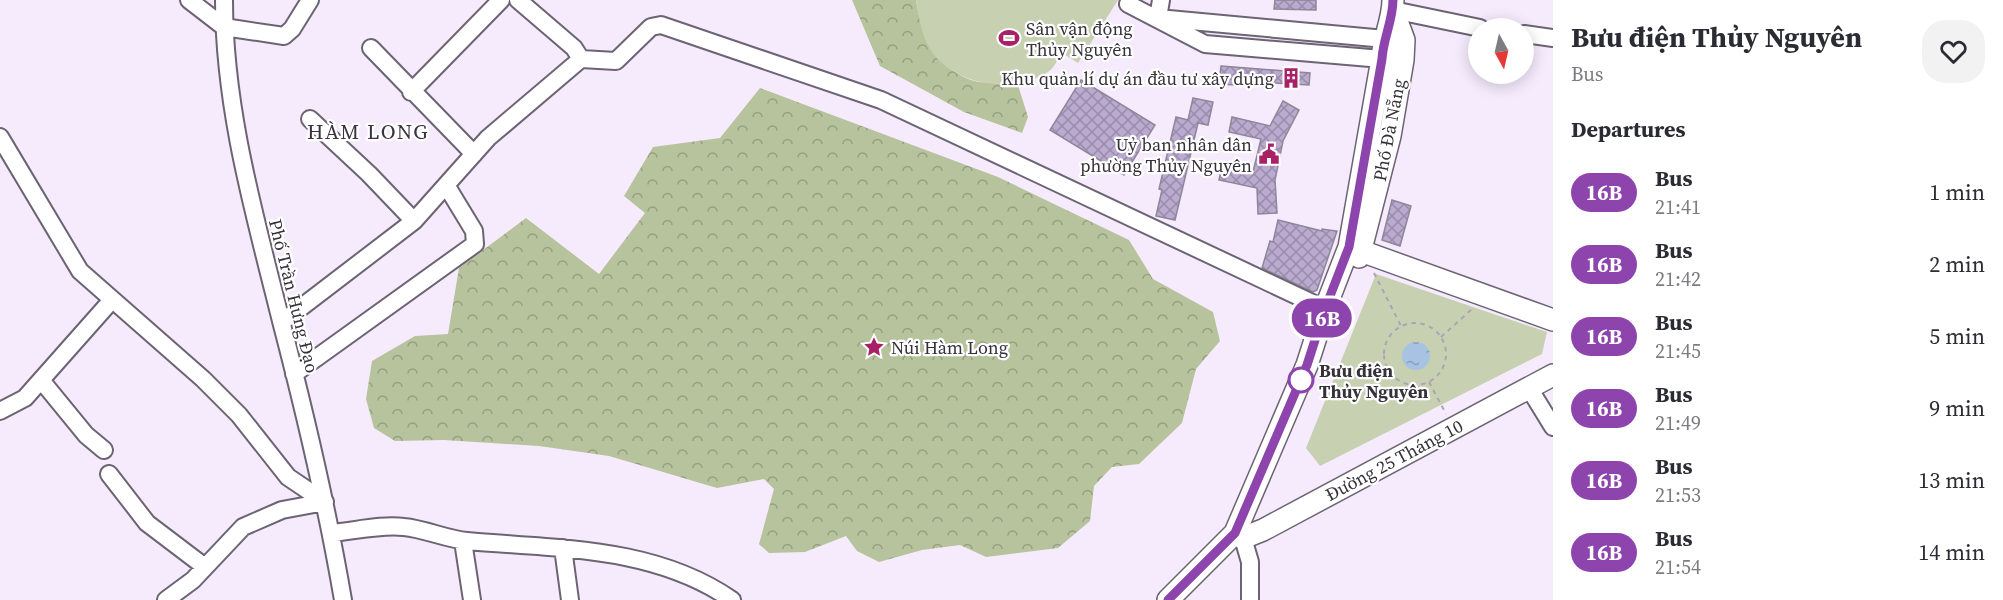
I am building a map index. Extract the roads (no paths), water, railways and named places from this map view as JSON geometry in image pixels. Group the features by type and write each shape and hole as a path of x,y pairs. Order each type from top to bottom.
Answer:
{"main road":[{"name":"Phố Đà Nẵng","path":"1356,249 1390,136 1404,40 1393,5"},
{"name":"Phố Đà Nẵng","path":"1356,249 1382,50 1393,5"},
{"path":"1356,249 1553,320"},
{"path":"1168,600 1239,535 1304,372 1325,309 1356,249"},
{"path":"1304,372 1330,328 1356,249"},
{"name":"Đường 25 Tháng 10","path":"1239,535 1263,530 1553,375"}],"street":[{"path":"189,0 224,27 284,36 292,29 310,0"},
{"name":"Phố Trần Hưng Đạo","path":"224,0 224,27 230,87 248,197 282,322 325,502 343,600"},
{"path":"411,92 501,0"},
{"path":"518,0 574,48 581,59"},
{"path":"1158,18 1161,0"},
{"path":"1128,4 1205,44 1264,49 1382,50 1404,40"},
{"path":"1393,5 1468,25"},
{"path":"1158,18 1266,29 1382,50"},
{"path":"282,322 414,221 488,138 581,59 616,61 651,27 661,25 880,100 1325,309"},
{"path":"1264,49 1266,29"},
{"path":"1534,35 1553,38"},
{"path":"370,48 474,154"},
{"path":"310,119 369,174 414,221"},
{"path":"0,137 80,271 111,301 203,379 239,415 288,477 325,502"},
{"path":"294,374 475,244 474,231 446,185"},
{"path":"0,411 25,398 111,301"},
{"path":"42,380 86,435 104,450"},
{"path":"1529,388 1553,427"},
{"path":"109,474 147,523 205,567"},
{"path":"166,600 193,580 243,527 282,510 325,502"},
{"path":"331,533 403,526 463,541 563,548 652,561 720,592 732,600"},
{"path":"1239,535 1250,562 1250,600"},
{"path":"463,541 472,600"},
{"path":"563,548 570,600"}],"water":[{"path":"1416,342 1426,346 1430,356 1426,366 1416,370 1406,366 1402,356 1406,346"}],"place":[{"name":"Sân vận động Thủy Nguyên","path":"1009,38"},
{"name":"Khu quản lí dự án đầu tư xây dựng","path":"1291,78"},
{"name":"Uỷ ban nhân dân phường Thủy Nguyên","path":"1269,154"},
{"name":"Núi Hàm Long","path":"874,347"},
{"name":"Bưu điện Thủy Nguyên","path":"1301,380"}],"district":[{"name":"HÀM LONG","path":"368,131"}]}
